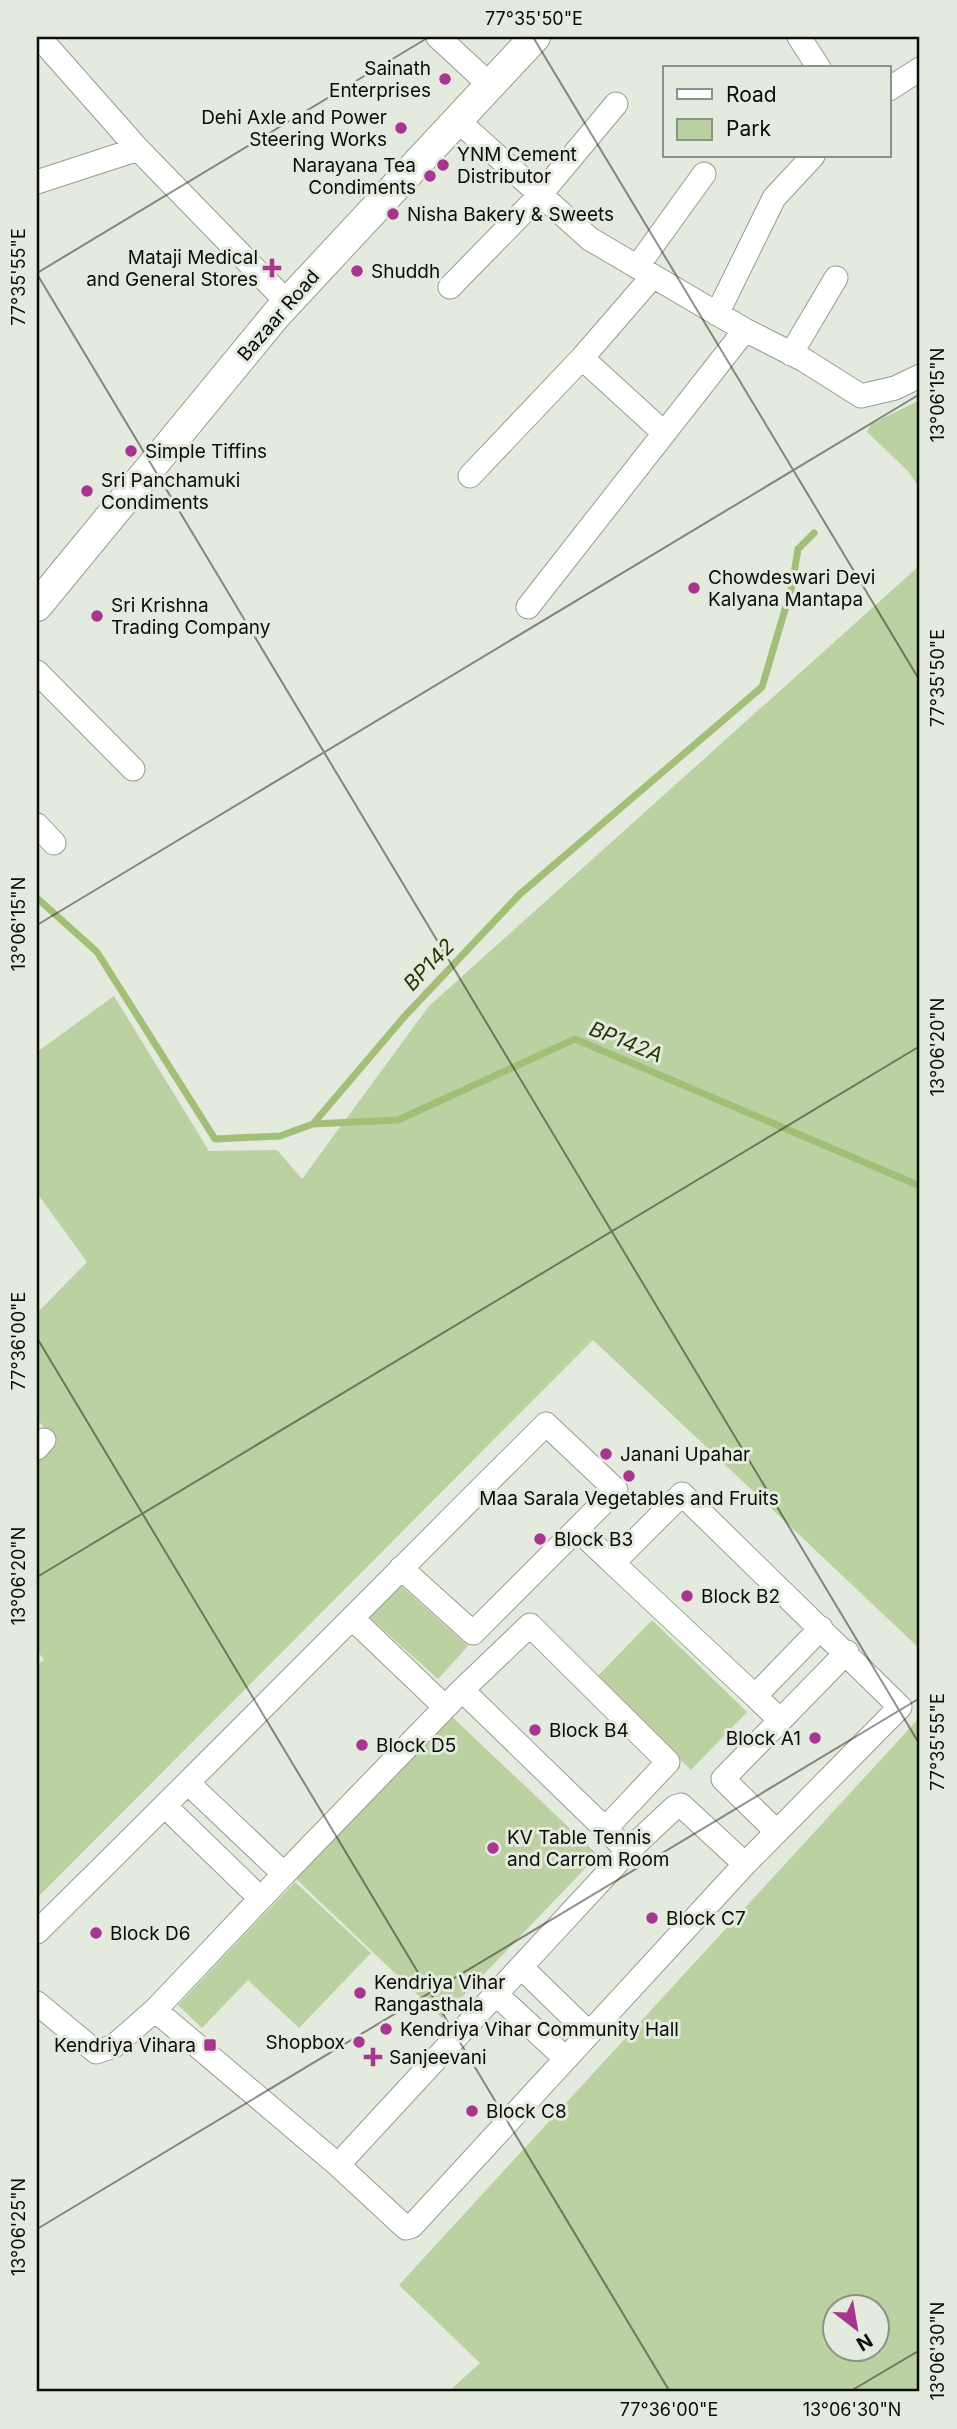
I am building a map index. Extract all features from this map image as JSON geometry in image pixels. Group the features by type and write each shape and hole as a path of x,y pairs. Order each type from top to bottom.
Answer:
{"street":[{"path":"39,37 138,149 288,302"},
{"path":"438,37 490,85"},
{"name":"Bazaar Road","path":"37,606 288,302 535,37"},
{"path":"799,37 819,66"},
{"path":"890,88 920,69"},
{"path":"450,287 540,195 616,104"},
{"path":"457,120 590,239 861,396 895,388 920,376"},
{"path":"37,181 138,149"},
{"path":"717,314 774,198 811,158"},
{"path":"470,476 582,358 645,271 704,174"},
{"path":"792,354 836,278"},
{"path":"528,607 745,330"},
{"path":"582,358 664,433"},
{"path":"37,672 133,769"},
{"path":"37,825 54,843"},
{"path":"37,1933 188,1783 401,1568 545,1424 616,1490 473,1633 401,1568"},
{"path":"155,2010 338,2165 403,2226 409,2228 745,1864 900,1707 682,1494 613,1563"},
{"path":"578,1530 779,1719"},
{"path":"352,1618 445,1707"},
{"path":"37,2003 96,2052 114,2046 155,2010 260,1898 525,1627 532,1626 668,1762 605,1829"},
{"path":"755,1696 821,1628"},
{"path":"776,1832 723,1780 846,1652"},
{"path":"462,1690 628,1851"},
{"path":"188,1783 284,1874"},
{"path":"338,2165 628,1851 675,1807 681,1805 745,1864"},
{"path":"165,1806 260,1898"},
{"path":"521,1967 589,2033"},
{"path":"496,1994 565,2058"}],"green space":[{"path":"920,400 920,489 908,471 867,432 871,424"},
{"path":"920,565 920,1649 593,1340 37,1898 37,1665 44,1660 37,1650 37,1454 53,1437 37,1420 37,1313 87,1262 37,1193 37,1052 114,996 209,1151 277,1150 302,1179 429,1006"},
{"path":"399,1584 468,1646 438,1679 369,1617"},
{"path":"652,1620 747,1712 691,1770 596,1678"},
{"path":"446,1711 598,1855 442,2018 291,1874"},
{"path":"920,1717 920,2392 448,2392 480,2363 399,2285"},
{"path":"295,1882 371,1953 299,2028 248,1980 202,2028 178,2005"}],"waterway":[{"name":"BP142","path":"37,898 97,952 215,1139 280,1136 313,1124 404,1017 520,894 762,687 792,586 798,549 814,533"},
{"name":"BP142A","path":"313,1124 398,1120 575,1039 920,1186"}],"place":[{"name":"Sainath Enterprises","path":"445,79"},
{"name":"Dehi Axle and Power Steering Works","path":"401,128"},
{"name":"YNM Cement Distributor","path":"443,165"},
{"name":"Narayana Tea Condiments","path":"430,176"},
{"name":"Nisha Bakery & Sweets","path":"393,214"},
{"name":"Mataji Medical and General Stores","path":"272,268"},
{"name":"Shuddh","path":"357,271"},
{"name":"Simple Tiffins","path":"131,451"},
{"name":"Sri Panchamuki Condiments","path":"87,491"},
{"name":"Chowdeswari Devi Kalyana Mantapa","path":"694,588"},
{"name":"Sri Krishna Trading Company","path":"97,616"},
{"name":"Janani Upahar","path":"606,1454"},
{"name":"Maa Sarala Vegetables and Fruits","path":"629,1476"},
{"name":"Block B3","path":"540,1539"},
{"name":"Block B2","path":"687,1596"},
{"name":"Block B4","path":"535,1730"},
{"name":"Block A1","path":"815,1738"},
{"name":"Block D5","path":"362,1745"},
{"name":"KV Table Tennis and Carrom Room","path":"493,1848"},
{"name":"Block C7","path":"652,1918"},
{"name":"Block D6","path":"96,1933"},
{"name":"Kendriya Vihar Rangasthala","path":"360,1993"},
{"name":"Kendriya Vihar Community Hall","path":"386,2029"},
{"name":"Shopbox","path":"359,2042"},
{"name":"Kendriya Vihara","path":"210,2045"},
{"name":"Sanjeevani","path":"373,2057"},
{"name":"Block C8","path":"472,2111"}]}
